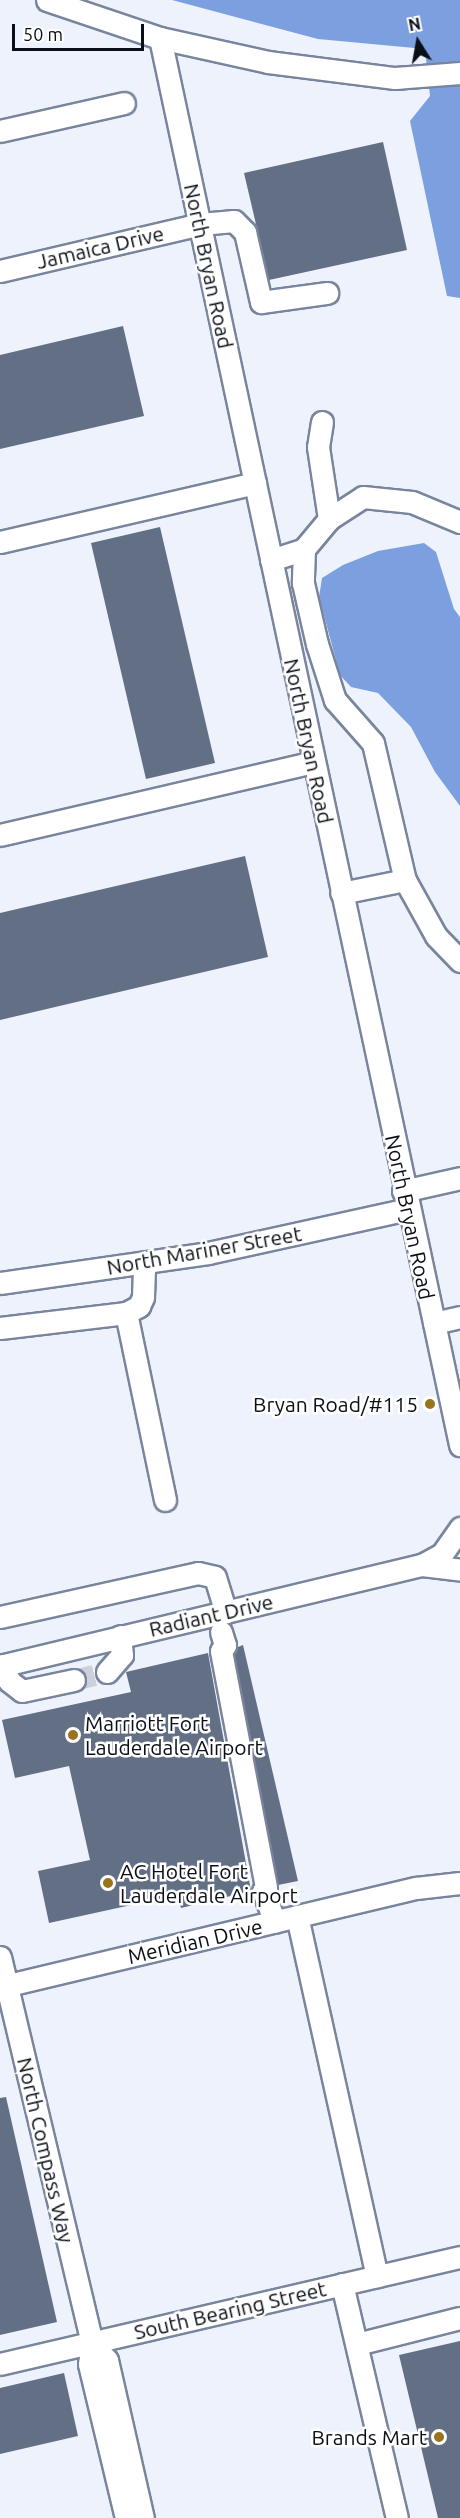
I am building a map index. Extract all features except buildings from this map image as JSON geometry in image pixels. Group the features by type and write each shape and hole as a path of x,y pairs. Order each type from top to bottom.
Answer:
{"street":[{"path":"47,0 159,38 325,72 418,78 460,73"},
{"name":"North Bryan Road","path":"159,38 405,1200 460,1445"},
{"path":"0,131 124,103"},
{"name":"Jamaica Drive","path":"0,271 200,224 240,224 261,302 327,293"},
{"path":"322,422 318,447 329,519"},
{"path":"0,542 255,483"},
{"path":"271,560 304,549 329,519 363,497 378,496 412,502 460,522"},
{"path":"304,549 303,583 317,644 335,700 373,743 405,880 436,936 460,961"},
{"path":"0,835 314,762"},
{"path":"341,893 405,880"},
{"name":"North Mariner Street","path":"0,1283 208,1253 405,1200 460,1178"},
{"path":"0,1328 126,1313 139,1306 143,1297 144,1263"},
{"path":"126,1313 165,1500"},
{"path":"434,1323 460,1317"},
{"name":"Radiant Drive","path":"2,1665 120,1636 219,1628 422,1565 442,1554 460,1528"},
{"name":"Radiant Drive","path":"422,1565 460,1570"},
{"path":"0,1617 208,1573 215,1577 219,1628 266,1888 271,1890 273,1915"},
{"path":"107,1672 122,1655 120,1636"},
{"path":"2,1665 9,1681 22,1691 74,1680"},
{"name":"Meridian Drive","path":"3,1986 273,1915 297,1916 416,1888 460,1883"},
{"path":"297,1916 377,2276"},
{"name":"North Compass Way","path":"0,1957 3,1986 92,2343"},
{"name":"South Bearing Street","path":"0,2364 460,2258"},
{"path":"342,2284 397,2518"},
{"path":"357,2344 460,2318"},
{"path":"92,2343 89,2364 126,2518"},
{"path":"92,2343 107,2360 143,2518"}],"water":[{"path":"172,0 460,0 460,298 447,296 410,121 430,96 425,49 318,39"},
{"path":"424,543 436,552 454,609 460,617 460,806 435,772 411,727 378,693 351,687 340,675 319,597 322,578 343,565 378,551"}],"tunnel":[{"path":"74,1680 107,1672"}],"place":[{"name":"Bryan Road/#115","path":"430,1404"},
{"name":"Marriott Fort Lauderdale Airport","path":"73,1735"},
{"name":"AC Hotel Fort Lauderdale Airport","path":"108,1883"},
{"name":"Brands Mart","path":"439,2437"}]}
